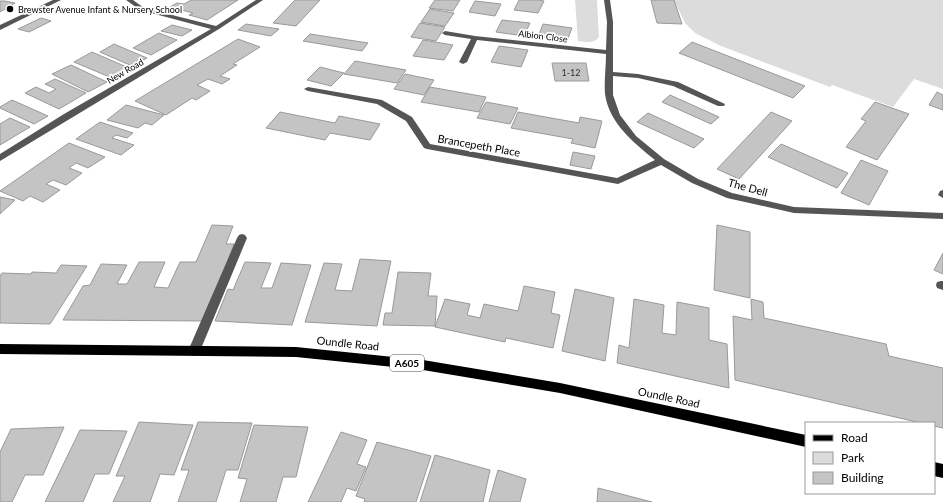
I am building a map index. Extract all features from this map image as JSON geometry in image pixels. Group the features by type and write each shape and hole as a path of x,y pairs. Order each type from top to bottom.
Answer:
{"main road":[{"name":"Oundle Road","path":"0,349 296,352 423,365 560,388 805,441"}],"street":[{"path":"0,28 58,0"},
{"path":"130,0 142,9 217,28"},
{"name":"New Road","path":"0,158 217,28 260,0"},
{"name":"The Dell","path":"607,0 610,22 610,95 616,115 633,138 661,161 695,180 730,196 794,210 943,216"},
{"name":"Albion Close","path":"445,33 475,38 610,52"},
{"path":"464,62 475,38"},
{"path":"610,74 638,76 675,84 721,104"},
{"name":"Brancepeth Place","path":"308,89 379,102 409,119 427,146 618,181 661,161"},
{"path":"194,351 242,238"}],"green space":[{"path":"575,0 597,0 599,37 595,41 578,41"},
{"path":"674,0 943,0 943,89 914,79 893,107 832,85 830,87 721,46 695,33 685,23"}],"building":[{"path":"191,0 238,0 207,20 189,15 193,13 170,7 177,3 184,4"},
{"path":"295,0 320,0 296,26 273,23"},
{"path":"435,0 460,0 453,11 429,8"},
{"path":"519,0 544,1 538,13 514,10"},
{"path":"651,0 674,0 682,24 657,23"},
{"path":"0,1 5,1 15,3 0,12"},
{"path":"475,1 501,4 495,16 469,12"},
{"path":"430,9 454,13 445,26 421,22"},
{"path":"41,18 51,21 29,32 18,29"},
{"path":"502,20 530,23 524,36 496,32"},
{"path":"420,23 445,27 436,41 411,37"},
{"path":"246,24 279,29 271,36 238,30"},
{"path":"543,24 572,28 567,41 538,37"},
{"path":"172,25 192,30 182,36 161,31"},
{"path":"159,33 177,40 151,55 133,48"},
{"path":"310,34 368,43 362,51 303,41"},
{"path":"238,39 260,47 233,64 237,65 220,76 230,79 222,84 208,79 197,85 210,91 196,100 192,98 166,115 135,101"},
{"path":"423,40 453,45 444,60 413,56"},
{"path":"692,42 805,86 793,98 679,53"},
{"path":"114,44 147,58 132,66 100,52"},
{"path":"499,46 528,50 521,67 491,62"},
{"path":"92,52 129,68 112,78 74,62"},
{"path":"355,61 406,70 397,83 344,74"},
{"path":"552,63 586,63 589,81 555,81"},
{"path":"71,65 107,82 88,92 52,74"},
{"path":"320,67 344,73 331,86 307,80"},
{"path":"405,74 434,80 424,95 394,89"},
{"path":"55,79 86,93 59,109 25,93 36,87 49,93 56,89 45,84"},
{"path":"430,87 486,97 479,112 421,102"},
{"path":"937,92 943,95 943,110 929,105"},
{"path":"670,95 719,117 711,124 662,102"},
{"path":"12,100 48,116 34,124 0,108"},
{"path":"486,102 518,108 510,124 477,118"},
{"path":"875,102 909,114 877,160 846,147 866,121 861,119"},
{"path":"126,105 164,115 152,125 145,123 138,128 107,120"},
{"path":"280,112 335,123 339,116 380,124 370,140 330,133 325,140 266,128"},
{"path":"518,112 579,123 580,117 602,121 595,148 571,143 573,139 511,128"},
{"path":"771,112 792,121 739,179 717,169"},
{"path":"648,113 704,139 694,148 637,122"},
{"path":"10,118 30,127 0,145 0,124"},
{"path":"100,122 133,133 127,138 116,135 112,138 134,145 121,155 76,139"},
{"path":"69,143 105,157 88,168 76,163 69,168 82,173 66,185 53,180 46,184 60,190 43,202 30,196 23,201 0,191"},
{"path":"781,144 848,173 837,188 768,157"},
{"path":"573,152 595,156 591,169 570,165"},
{"path":"861,160 888,171 869,205 841,193"},
{"path":"0,197 15,200 0,214"},
{"path":"212,225 233,226 226,244 234,244 206,321 63,320 83,286 90,285 101,264 127,265 117,284 127,284 139,262 165,262 154,287 168,288 180,262 196,262"},
{"path":"717,225 750,232 750,298 714,290"},
{"path":"943,253 943,274 934,270"},
{"path":"360,259 391,261 377,326 305,322 324,263 342,264 335,290 352,291"},
{"path":"245,262 271,263 261,288 272,288 281,263 311,265 292,325 215,321 228,289 233,290"},
{"path":"61,265 87,266 50,324 0,323 0,276 2,273 56,273"},
{"path":"398,272 431,273 428,296 437,296 435,326 383,325 385,313 392,313"},
{"path":"524,286 555,292 551,313 560,315 553,348 506,338 505,342 435,327 445,299 470,304 467,315 480,318 484,304 518,311"},
{"path":"575,289 614,298 605,361 562,351"},
{"path":"634,299 664,305 662,333 676,335 677,302 709,308 709,340 727,344 729,388 617,363 619,345 629,348"},
{"path":"751,299 763,302 764,318 886,344 889,356 943,368 943,428 935,426 935,422 917,422 735,380 733,316 752,320"},
{"path":"139,422 193,425 174,475 160,474 150,502 113,502 125,476 116,476"},
{"path":"198,422 252,423 238,470 226,470 216,502 178,502 189,470 181,470"},
{"path":"254,425 308,427 296,477 283,477 276,502 240,502 247,479 238,478"},
{"path":"64,427 43,475 25,475 12,502 0,502 0,452 11,429"},
{"path":"80,430 127,431 109,474 95,474 83,502 45,502"},
{"path":"341,432 367,440 357,464 366,467 356,491 347,488 341,502 308,502"},
{"path":"377,442 431,456 416,502 364,502 365,499 356,496"},
{"path":"435,455 490,470 483,502 420,502"},
{"path":"498,470 526,479 520,502 489,502"},
{"path":"598,488 652,502 597,502"}],"place":[{"name":"Brewster Avenue Infant & Nursery School","path":"10,9"}]}
